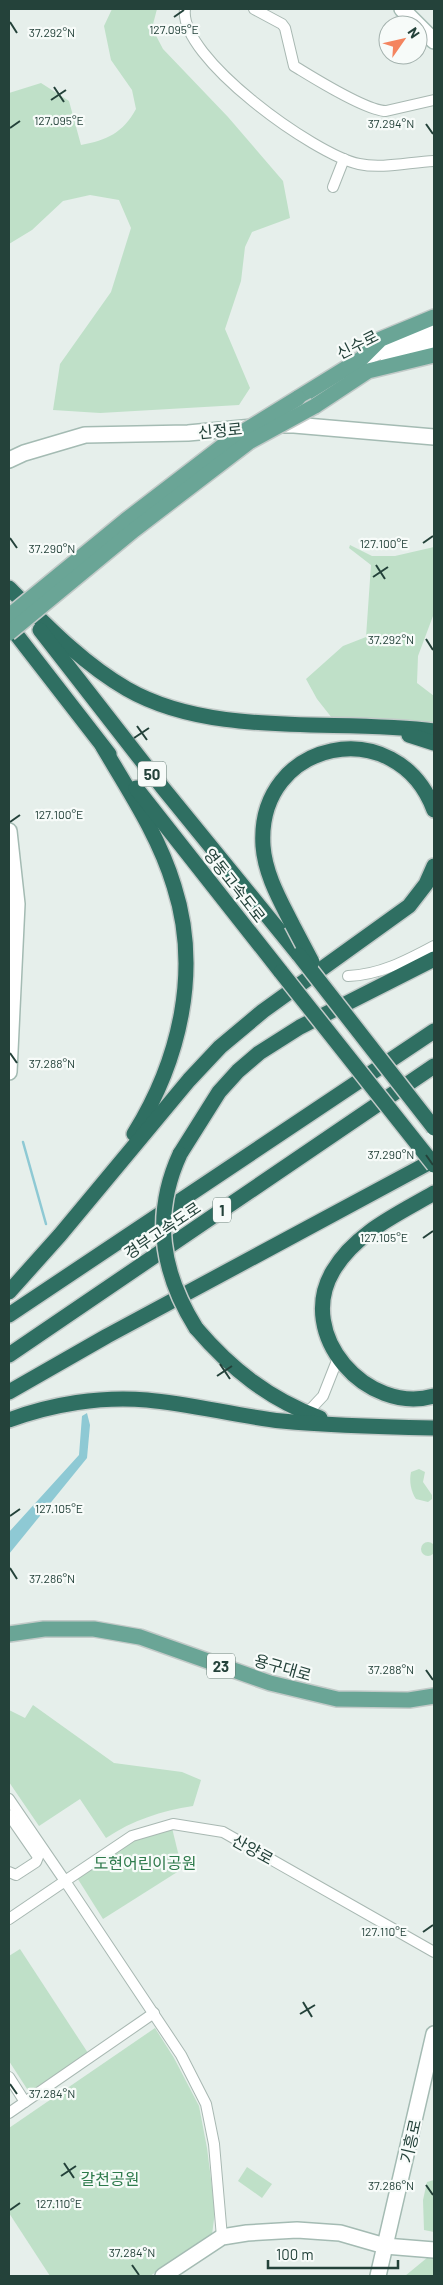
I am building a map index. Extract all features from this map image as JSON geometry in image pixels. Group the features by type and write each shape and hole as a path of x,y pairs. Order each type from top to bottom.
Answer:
{"highway":[{"path":"9,589 67,644 100,672 130,691 152,701 197,714 244,722 393,726 434,731"},
{"name":"영동고속도로","path":"9,589 163,788 299,955 334,1003 434,1128"},
{"name":"영동고속도로","path":"9,625 434,1165"},
{"path":"355,725 391,731 434,743"},
{"path":"94,1194 148,1112 161,1082 179,1028 184,1000 186,964 186,935 174,884 160,849 103,746"},
{"path":"334,1003 292,924 269,875 264,854 263,836 264,821 274,794 288,774 298,765 317,754 328,750 355,748 369,750 398,763 407,770 424,788 434,810"},
{"path":"9,1292 189,1080 220,1048 262,1011 399,914 419,894 434,866"},
{"path":"368,1427 342,1424 307,1413 281,1401 244,1377 218,1353 196,1328 183,1307 175,1288 163,1238 163,1210 166,1192 180,1154 219,1092 238,1071 259,1053 300,1027 434,959"},
{"name":"경부고속도로","path":"9,1314 434,1032"},
{"name":"경부고속도로","path":"9,1355 434,1066"},
{"path":"409,1135 434,1175"},
{"path":"9,1392 107,1336 434,1160"},
{"path":"434,1193 364,1236 347,1252 333,1271 325,1290 323,1313 328,1336 338,1358 354,1376 388,1396 416,1400 434,1396"},
{"path":"9,1420 54,1407 108,1399 147,1400 281,1420 368,1427 434,1428"}],"main road":[{"path":"365,365 381,339 434,317"},
{"path":"365,365 434,355"},
{"name":"신수로","path":"9,616 126,520 233,438 298,398 365,365"},
{"name":"신수로","path":"9,633 134,530 241,448 315,406 365,365"},
{"name":"용구대로","path":"9,1634 44,1629 103,1631 140,1637 270,1683 337,1699 409,1700 434,1696"},
{"path":"409,1700 434,1706"}],"street":[{"path":"185,9 184,20 190,34 216,69 237,88 320,147 360,165 434,161"},
{"path":"254,9 282,24 285,28 294,66 367,106 380,111 386,111 434,100"},
{"path":"402,9 434,40"},
{"path":"334,187 344,159"},
{"name":"신수로","path":"365,365 434,328"},
{"name":"신수로","path":"365,365 434,342"},
{"name":"신정로","path":"9,460 24,453 85,435 188,433 268,425 294,424 434,437"},
{"path":"9,831 17,904 9,1072"},
{"path":"348,976 364,975 388,968 434,946"},
{"path":"307,1413 323,1396 338,1358"},
{"path":"9,1799 154,2013 181,2055 206,2104 214,2144 222,2237"},
{"path":"9,1815 38,1858 36,1862 16,1876 9,1872"},
{"name":"산양로","path":"9,1919 132,1836 173,1824 223,1832 434,1952"},
{"path":"9,2113 154,2013"},
{"name":"기흥로","path":"378,2276 434,2034"},
{"path":"9,2077 25,2102"},
{"path":"163,2276 222,2237 271,2231 297,2230 340,2233 385,2246 434,2250"}],"green space":[{"path":"112,9 157,9 152,28 163,49 228,117 283,181 290,218 252,232 245,247 241,281 225,329 250,388 239,405 100,413 53,410 60,364 111,292 131,228 119,200 90,195 63,201 32,230 9,244 9,93 41,83 69,101 81,145 99,141 120,130 136,109 132,90 111,60 104,26"},
{"path":"350,545 372,556 395,556 434,547 433,616 418,656 417,683 434,696 434,728 332,718 317,699 306,679 343,646 366,637 371,565 349,548"},
{"path":"419,1469 425,1472 423,1482 432,1495 432,1499 428,1502 416,1499 412,1490 411,1472"},
{"path":"425,1542 431,1542 435,1549 431,1556 425,1556 421,1552 421,1546"},
{"path":"33,1705 114,1763 182,1772 201,1780 193,1806 148,1817 126,1826 106,1838 80,1799 39,1826 9,1782 9,1710 25,1718"},
{"name":"도현어린이공원","path":"172,1828 182,1869 103,1919 76,1876 135,1839"},
{"path":"20,1949 88,2053 29,2092 9,2061 9,1956"},
{"name":"갈천공원","path":"155,2028 174,2058 199,2106 207,2148 215,2211 212,2235 150,2276 50,2276 9,2213 9,2128"},
{"path":"247,2167 272,2184 262,2198 238,2181"},
{"path":"434,2180 434,2232 424,2230 423,2200 427,2182"},
{"path":"428,2257 434,2258 434,2276 405,2276"}],"water":[{"path":"87,1413 90,1425 87,1458 9,1554 9,1532 79,1455 82,1416"}],"waterway":[{"path":"23,1142 46,1224"}]}
